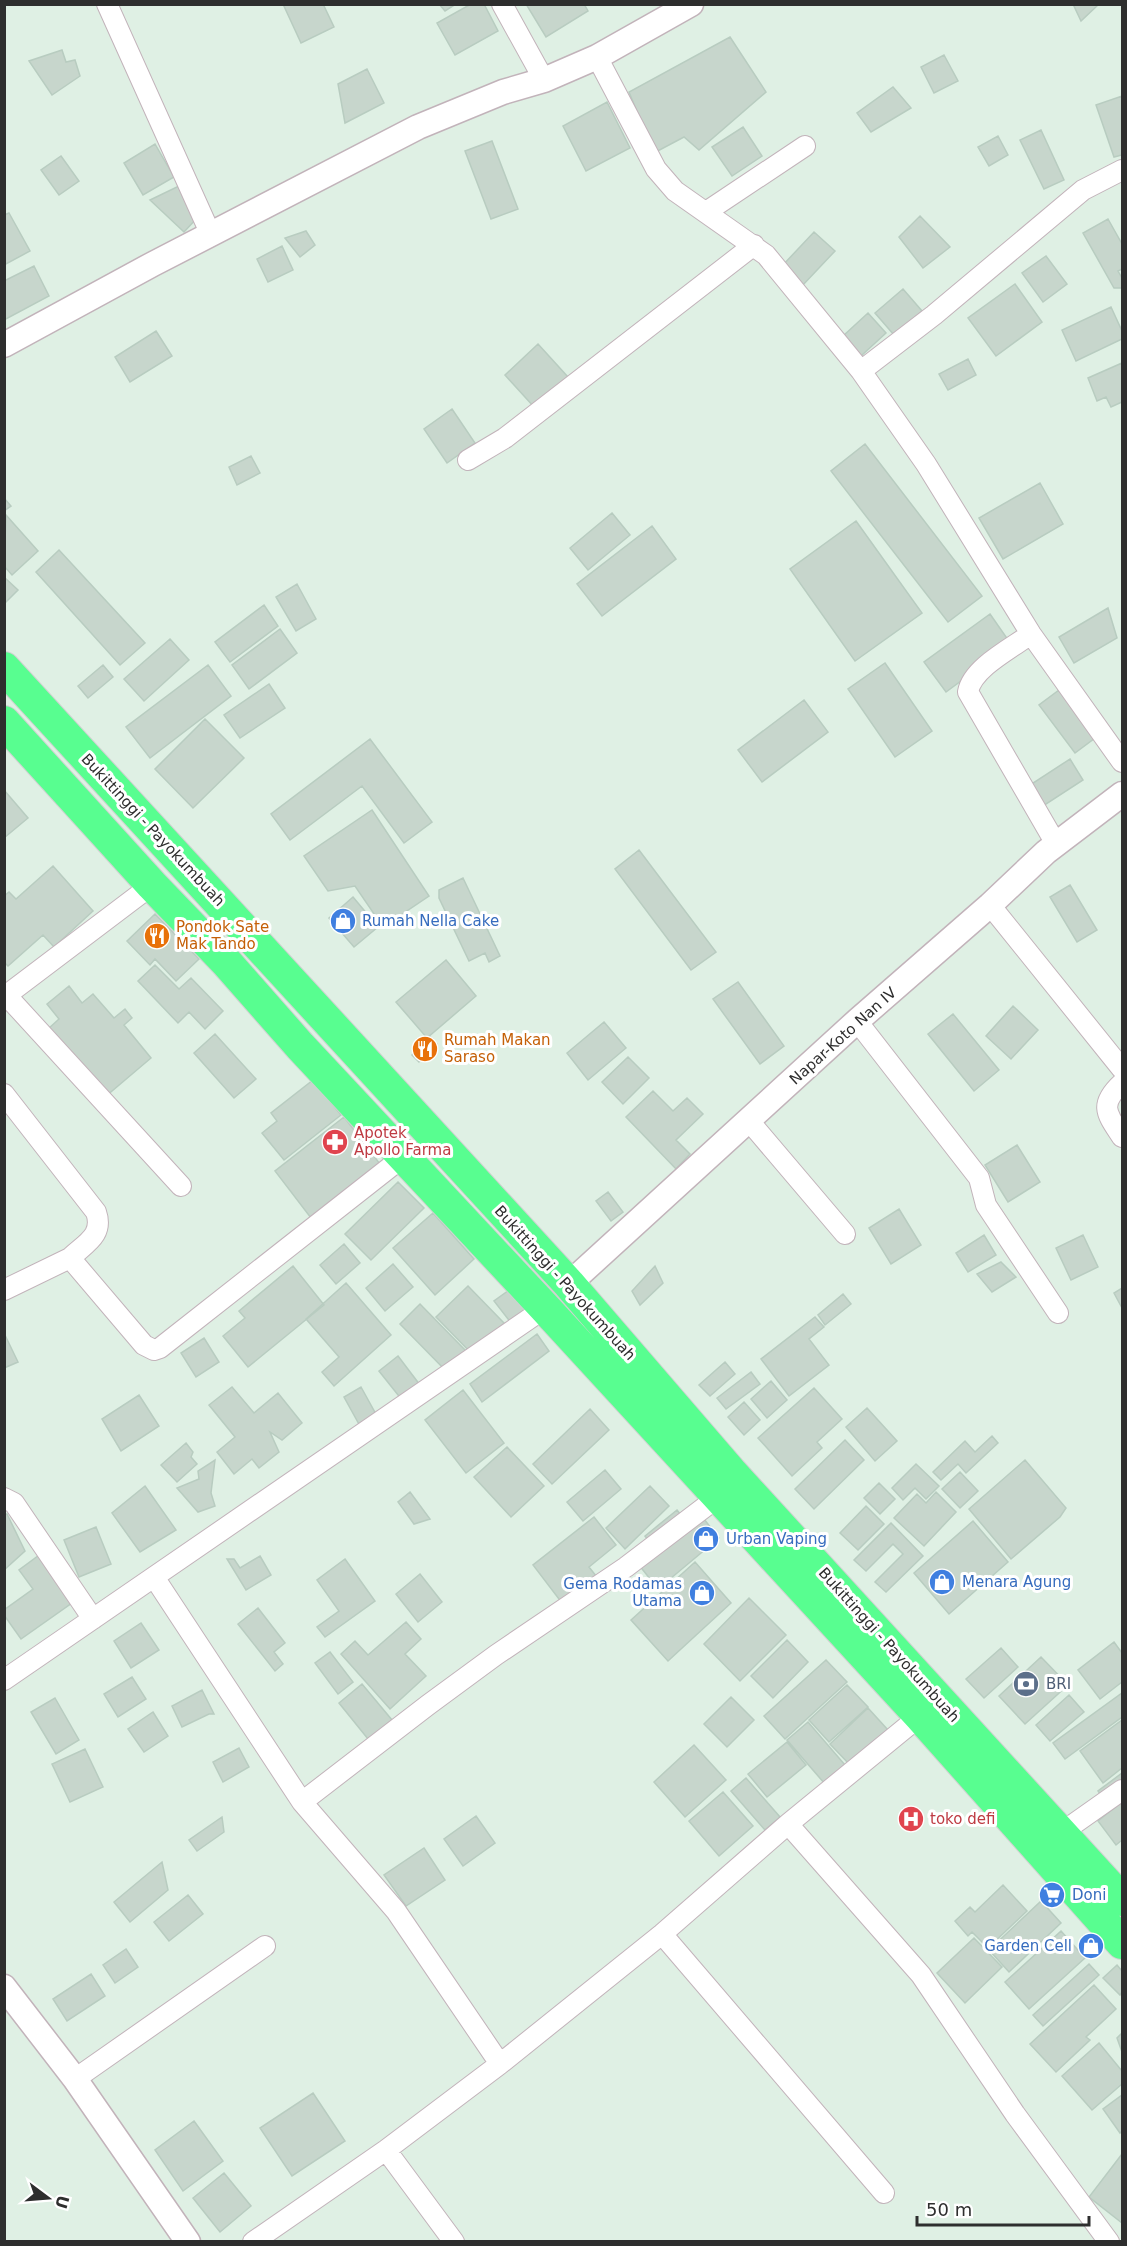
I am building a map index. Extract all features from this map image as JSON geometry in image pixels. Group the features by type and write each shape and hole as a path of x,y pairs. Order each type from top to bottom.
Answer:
{"highway":[{"name":"Bukittinggi - Payokumbuah","path":"4,668 568,1284 731,1472 1122,1900"},
{"name":"Bukittinggi - Payokumbuah","path":"4,722 152,885 227,963 300,1046 545,1308 920,1716 1122,1943"},
{"path":"227,963 253,939"},
{"path":"300,1046 327,1021"}],"street":[{"path":"107,4 211,235"},
{"path":"502,4 544,80"},
{"path":"4,345 153,264 418,127 503,92 544,80 597,57 691,4"},
{"path":"597,57 656,169 675,191 754,245 776,265 861,371 926,464 1031,634 1122,762"},
{"path":"705,212 805,146"},
{"path":"861,371 934,315 1083,190 1122,170"},
{"path":"468,460 505,438 754,245"},
{"path":"1031,634 977,673 970,683 968,692 1056,844"},
{"name":"Napar-Koto Nan IV","path":"568,1284 1056,844 1122,794"},
{"path":"152,885 6,997 181,1186"},
{"path":"990,905 1122,1068"},
{"path":"857,1022 979,1178 986,1205 1058,1313"},
{"path":"1122,1083 1114,1090 1106,1104 1107,1115 1122,1137"},
{"path":"4,1094 96,1212 100,1222 98,1231 70,1258 4,1290"},
{"path":"749,1121 845,1234"},
{"path":"70,1258 144,1345 154,1350 160,1348 403,1157"},
{"path":"4,1680 545,1308"},
{"path":"302,1802 496,1655 626,1567 718,1497"},
{"path":"4,1498 14,1503 93,1619"},
{"path":"154,1577 302,1802 396,1911 500,2064"},
{"path":"253,2241 386,2150 500,2064 662,1934 788,1824 920,1716"},
{"path":"1061,1833 1122,1790"},
{"path":"788,1824 921,1975 1015,2114 1109,2241"},
{"path":"662,1934 884,2193"},
{"path":"75,2079 265,1946"},
{"path":"4,1987 75,2079 188,2241"},
{"path":"386,2150 454,2241"}],"building":[{"path":"283,4 323,4 334,27 301,43"},
{"path":"439,4 456,4 445,11"},
{"path":"471,4 484,4 498,31 455,55 437,23"},
{"path":"526,4 584,4 588,11 546,37"},
{"path":"1073,4 1099,4 1081,21"},
{"path":"730,37 766,92 699,150 684,137 654,153 629,92"},
{"path":"62,50 66,62 75,60 80,76 52,95 29,61"},
{"path":"944,55 958,81 934,93 921,67"},
{"path":"367,69 384,103 345,123 338,84"},
{"path":"893,87 911,108 871,132 857,113"},
{"path":"1122,96 1122,155 1114,157 1096,105"},
{"path":"607,102 630,148 586,171 563,126"},
{"path":"743,127 762,156 732,176 712,147"},
{"path":"1041,130 1064,180 1044,189 1020,140"},
{"path":"998,136 1008,155 989,166 978,147"},
{"path":"492,141 518,209 491,219 465,151"},
{"path":"155,144 174,177 143,195 124,163"},
{"path":"61,156 79,181 59,195 41,170"},
{"path":"181,185 197,218 184,232 150,200"},
{"path":"9,213 30,251 4,265 4,215"},
{"path":"920,216 950,247 923,268 899,237"},
{"path":"1108,219 1122,244 1122,269 1118,271 1122,278 1122,288 1114,288 1083,233"},
{"path":"306,231 315,245 300,257 285,238"},
{"path":"814,232 835,251 802,286 782,266"},
{"path":"282,246 293,270 268,282 257,259"},
{"path":"1046,256 1067,284 1043,302 1022,273"},
{"path":"34,266 49,296 4,320 4,281"},
{"path":"1015,284 1042,322 996,356 968,318"},
{"path":"903,289 922,311 894,335 875,313"},
{"path":"1111,307 1122,331 1122,339 1076,361 1062,330"},
{"path":"868,313 886,333 861,356 843,336"},
{"path":"156,331 172,356 130,382 115,357"},
{"path":"538,344 568,377 534,407 505,375"},
{"path":"968,359 976,375 948,390 939,374"},
{"path":"1122,363 1122,402 1111,407 1106,397 1097,401 1088,378"},
{"path":"452,409 475,443 447,463 424,429"},
{"path":"865,444 982,596 948,622 831,471"},
{"path":"251,456 260,473 237,485 229,467"},
{"path":"1040,483 1063,524 1003,559 979,518"},
{"path":"4,498 11,506 4,511"},
{"path":"612,513 630,535 588,570 570,548"},
{"path":"6,515 38,551 12,575 4,566"},
{"path":"856,521 922,613 855,661 790,569"},
{"path":"652,526 676,559 602,616 577,584"},
{"path":"59,550 145,643 120,665 36,572"},
{"path":"4,577 18,590 5,603 4,602"},
{"path":"297,584 316,619 296,631 276,597"},
{"path":"264,605 278,626 230,662 215,642"},
{"path":"1108,608 1117,638 1074,663 1059,637"},
{"path":"990,614 1011,644 946,692 924,662"},
{"path":"280,629 297,653 249,689 232,665"},
{"path":"170,639 189,660 144,701 124,679"},
{"path":"885,663 932,731 895,757 848,689"},
{"path":"103,665 113,677 88,698 78,686"},
{"path":"208,665 231,696 150,758 126,727"},
{"path":"269,684 285,708 240,738 224,715"},
{"path":"1059,690 1095,738 1075,753 1039,705"},
{"path":"804,700 828,732 762,782 738,750"},
{"path":"205,719 244,758 193,808 155,769"},
{"path":"370,739 432,822 404,843 362,786 290,840 271,814"},
{"path":"1070,759 1083,780 1040,808 1027,787"},
{"path":"4,790 28,818 4,838"},
{"path":"372,810 429,896 383,927 355,886 328,891 304,856"},
{"path":"639,850 716,952 691,970 615,869"},
{"path":"53,866 93,911 54,947 43,935 8,966 4,962 4,896 9,892 16,899"},
{"path":"463,878 500,956 489,962 485,953 469,961 439,898 439,890"},
{"path":"1070,885 1097,930 1077,942 1050,897"},
{"path":"353,897 378,927 354,947 329,918"},
{"path":"155,914 199,959 176,981 155,959 150,965 127,941"},
{"path":"446,960 476,996 427,1038 396,1002"},
{"path":"155,965 179,989 191,978 223,1011 205,1029 189,1012 178,1023 138,981"},
{"path":"738,982 784,1046 760,1064 713,999"},
{"path":"69,986 82,1003 93,994 114,1018 125,1009 132,1018 124,1025 151,1058 105,1097 48,1029 59,1019 47,1004"},
{"path":"1013,1006 1038,1030 1011,1059 986,1036"},
{"path":"953,1014 999,1070 974,1091 928,1034"},
{"path":"604,1022 626,1048 588,1080 567,1053"},
{"path":"215,1034 256,1079 234,1098 194,1053"},
{"path":"430,1037 437,1044 419,1062 412,1055"},
{"path":"628,1057 649,1078 623,1104 602,1082"},
{"path":"313,1080 341,1115 284,1160 262,1133 277,1121 271,1113"},
{"path":"653,1091 673,1111 687,1098 703,1114 676,1140 690,1154 676,1169 626,1117"},
{"path":"344,1117 380,1164 311,1218 275,1171"},
{"path":"1017,1145 1040,1182 1008,1202 985,1165"},
{"path":"398,1182 424,1208 371,1260 345,1234"},
{"path":"608,1192 623,1212 611,1221 596,1201"},
{"path":"899,1209 921,1245 891,1264 869,1228"},
{"path":"433,1213 474,1259 435,1295 393,1248"},
{"path":"984,1235 996,1255 968,1272 956,1253"},
{"path":"1083,1235 1098,1267 1071,1280 1056,1248"},
{"path":"344,1244 360,1263 336,1284 320,1265"},
{"path":"1001,1262 1016,1277 992,1292 977,1274"},
{"path":"393,1264 413,1287 385,1311 366,1288"},
{"path":"293,1266 324,1305 248,1367 223,1336 245,1318 239,1311"},
{"path":"655,1266 663,1283 640,1305 632,1291"},
{"path":"346,1283 391,1335 334,1386 322,1372 339,1357 306,1319"},
{"path":"468,1286 504,1323 473,1355 436,1317"},
{"path":"512,1288 529,1311 512,1324 494,1301"},
{"path":"1122,1288 1122,1308 1114,1293"},
{"path":"843,1294 851,1304 825,1325 818,1315"},
{"path":"420,1304 467,1352 447,1372 400,1324"},
{"path":"815,1317 824,1327 809,1339 829,1365 789,1396 761,1359"},
{"path":"4,1333 18,1362 4,1368"},
{"path":"537,1334 549,1351 482,1402 470,1384"},
{"path":"204,1338 219,1362 196,1377 181,1353"},
{"path":"398,1356 420,1385 402,1400 379,1371"},
{"path":"725,1362 735,1374 710,1396 699,1385"},
{"path":"751,1372 760,1384 726,1409 717,1398"},
{"path":"771,1381 787,1400 767,1418 751,1399"},
{"path":"232,1387 254,1413 278,1393 302,1423 282,1440 270,1432 279,1452 259,1468 252,1459 234,1474 217,1452 235,1437 209,1405"},
{"path":"361,1387 377,1416 360,1426 344,1397"},
{"path":"814,1388 842,1419 817,1442 822,1448 792,1476 758,1438"},
{"path":"463,1390 504,1443 466,1473 425,1420"},
{"path":"139,1395 159,1426 121,1451 102,1419"},
{"path":"744,1402 760,1420 744,1435 728,1417"},
{"path":"867,1408 897,1441 875,1461 846,1427"},
{"path":"590,1409 609,1430 552,1484 533,1464"},
{"path":"992,1436 998,1443 966,1473 958,1464 941,1480 933,1472 965,1441 975,1452"},
{"path":"845,1440 864,1460 814,1509 795,1489"},
{"path":"186,1443 193,1452 191,1457 197,1464 177,1482 161,1465"},
{"path":"507,1447 544,1486 511,1517 474,1477"},
{"path":"215,1460 211,1493 215,1506 198,1512 177,1488 199,1479 198,1471"},
{"path":"1025,1460 1066,1508 1060,1517 1011,1559 969,1509"},
{"path":"916,1464 939,1486 926,1499 915,1488 903,1500 892,1488"},
{"path":"605,1470 621,1489 583,1521 567,1502"},
{"path":"960,1472 978,1491 960,1508 942,1489"},
{"path":"879,1483 895,1499 880,1514 864,1498"},
{"path":"145,1486 176,1530 140,1552 112,1513"},
{"path":"650,1486 669,1506 625,1549 606,1528"},
{"path":"410,1492 430,1519 414,1524 398,1502"},
{"path":"936,1492 956,1512 924,1546 894,1518 917,1494 926,1503"},
{"path":"866,1506 884,1524 858,1550 840,1533"},
{"path":"677,1510 684,1519 652,1545 645,1536"},
{"path":"7,1514 25,1551 4,1570 4,1515"},
{"path":"700,1514 719,1538 658,1589 639,1565"},
{"path":"594,1517 616,1545 589,1567 597,1577 562,1603 533,1565"},
{"path":"973,1521 1008,1562 949,1614 914,1573"},
{"path":"891,1523 923,1556 886,1592 875,1582 903,1554 893,1544 866,1571 854,1560"},
{"path":"96,1527 111,1564 79,1577 64,1540"},
{"path":"46,1550 79,1598 21,1639 4,1615 4,1610 33,1589 19,1570"},
{"path":"260,1556 271,1575 246,1590 227,1559 234,1559 240,1568"},
{"path":"345,1559 375,1601 325,1637 317,1627 339,1611 317,1580"},
{"path":"695,1562 731,1603 668,1661 631,1620"},
{"path":"420,1574 442,1602 418,1622 396,1594"},
{"path":"749,1598 786,1635 740,1681 704,1644"},
{"path":"258,1608 285,1643 274,1652 283,1664 275,1671 238,1624"},
{"path":"406,1622 421,1639 405,1654 426,1676 390,1709 341,1654 355,1641 368,1655"},
{"path":"141,1623 159,1650 131,1668 114,1641"},
{"path":"787,1640 808,1662 773,1698 751,1676"},
{"path":"1114,1642 1122,1653 1122,1682 1100,1699 1078,1670"},
{"path":"1001,1648 1018,1667 984,1698 966,1679"},
{"path":"330,1652 353,1682 338,1694 315,1663"},
{"path":"1041,1657 1068,1685 1025,1724 999,1696"},
{"path":"826,1660 847,1682 785,1739 764,1716"},
{"path":"132,1677 146,1699 118,1717 104,1694"},
{"path":"362,1684 392,1720 368,1739 339,1703"},
{"path":"847,1685 868,1707 829,1742 809,1720"},
{"path":"202,1690 214,1714 209,1714 182,1727 172,1706"},
{"path":"1122,1693 1122,1717 1065,1759 1053,1743"},
{"path":"1069,1695 1084,1712 1050,1741 1036,1725"},
{"path":"731,1697 754,1720 727,1747 704,1724"},
{"path":"55,1698 79,1740 56,1754 31,1712"},
{"path":"868,1708 888,1730 850,1765 830,1744"},
{"path":"153,1712 168,1736 144,1752 128,1729"},
{"path":"1122,1720 1122,1768 1103,1783 1080,1751"},
{"path":"808,1722 845,1765 825,1784 787,1740"},
{"path":"787,1742 806,1765 767,1797 748,1774"},
{"path":"694,1745 726,1780 685,1817 654,1782"},
{"path":"239,1748 249,1767 223,1782 213,1762"},
{"path":"85,1749 103,1787 70,1802 52,1764"},
{"path":"1122,1773 1122,1788 1105,1801 1098,1791"},
{"path":"746,1778 780,1817 765,1830 731,1791"},
{"path":"723,1792 753,1826 719,1856 689,1821"},
{"path":"1122,1802 1122,1840 1116,1845 1098,1821"},
{"path":"476,1816 495,1843 463,1866 444,1839"},
{"path":"222,1817 224,1832 197,1851 189,1840"},
{"path":"424,1848 445,1880 406,1906 384,1875"},
{"path":"162,1862 168,1890 130,1922 114,1902"},
{"path":"1003,1885 1027,1911 988,1948 972,1932 968,1936 955,1921 970,1907 975,1912"},
{"path":"188,1895 203,1914 169,1941 154,1922"},
{"path":"1041,1901 1061,1923 1009,1972 989,1950"},
{"path":"1061,1931 1085,1958 1029,2009 1005,1982"},
{"path":"1093,1937 1103,1947 1090,1958 1081,1949"},
{"path":"974,1938 1002,1967 965,2003 937,1973"},
{"path":"126,1949 138,1967 115,1983 103,1965"},
{"path":"1089,1964 1099,1975 1043,2026 1033,2015"},
{"path":"1117,1965 1122,1971 1120,1995 1103,1978"},
{"path":"91,1974 105,1996 67,2021 53,1999"},
{"path":"1094,1985 1116,2009 1086,2037 1090,2040 1056,2072 1030,2044"},
{"path":"1122,2033 1122,2052 1117,2038"},
{"path":"1099,2043 1122,2071 1122,2084 1092,2110 1062,2076"},
{"path":"313,2093 345,2141 292,2176 260,2128"},
{"path":"1122,2095 1122,2131 1120,2133 1103,2109"},
{"path":"194,2121 223,2161 183,2191 155,2150"},
{"path":"1122,2154 1122,2223 1089,2197"},
{"path":"224,2173 251,2206 220,2232 193,2198"}],"place":[{"name":"Rumah Nella Cake","path":"343,921"},
{"name":"Pondok Sate Mak Tando","path":"157,936"},
{"name":"Rumah Makan Saraso","path":"425,1049"},
{"name":"Apotek Apollo Farma","path":"335,1142"},
{"name":"Urban Vaping","path":"706,1539"},
{"name":"Menara Agung","path":"942,1582"},
{"name":"Gema Rodamas Utama","path":"702,1593"},
{"name":"BRI","path":"1026,1684"},
{"name":"toko defi","path":"911,1819"},
{"name":"Doni","path":"1052,1895"},
{"name":"Garden Cell","path":"1091,1946"}]}
